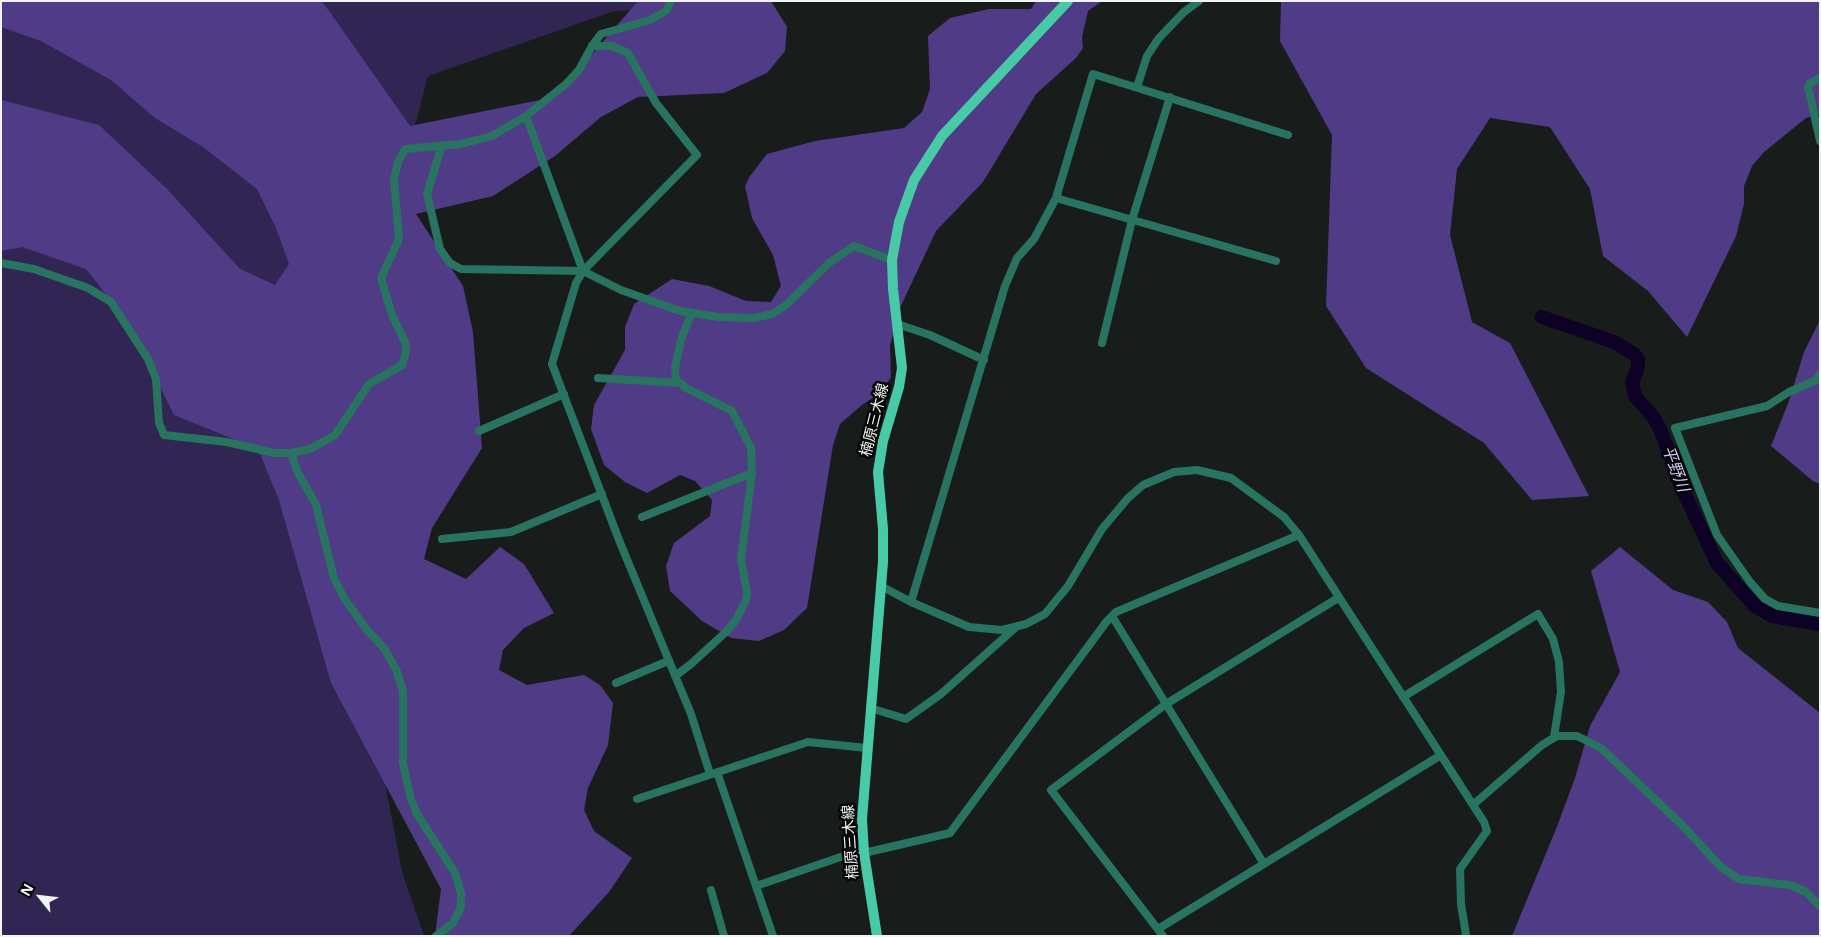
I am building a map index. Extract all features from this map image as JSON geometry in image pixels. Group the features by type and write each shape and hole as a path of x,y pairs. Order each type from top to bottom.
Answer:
{"main road":[{"name":"楠原三木線","path":"877,936 864,851 862,819 881,586 883,529 878,472 883,441 901,377 892,260 904,208 914,180 926,158 942,136 1068,1"}],"street":[{"path":"1,263 34,269 88,288 111,302 148,359 156,378 159,423 164,435 227,442 274,453 291,453 310,449 329,440 344,424 369,384 402,365 406,344 392,315 381,278 399,239 394,179 398,162 405,149 462,144 492,136 526,116 566,84 579,70 601,34 615,28 650,20 666,11 670,1"},
{"path":"1137,87 1147,56 1159,38 1184,12 1199,1"},
{"path":"592,46 612,46 628,53 656,103 697,155 583,271 576,283 552,364 668,661 714,773 773,936"},
{"path":"911,602 1009,274 1017,258 1034,239 1056,198 1093,74 1288,135"},
{"path":"1820,78 1810,83 1808,88 1820,141"},
{"path":"1102,343 1132,220 1170,97"},
{"path":"526,116 583,271"},
{"path":"442,145 427,194 440,249 450,264 461,269 583,271 621,290 657,304 692,313 754,318 772,314 786,305 829,263 854,246 892,260"},
{"path":"1056,198 1276,261"},
{"path":"676,381 675,367 682,336 692,313"},
{"path":"897,324 930,335 984,360"},
{"path":"1820,374 1816,380 1789,392 1767,406 1675,428 1717,534 1750,582 1765,598 1778,606 1820,613"},
{"path":"598,378 676,381 732,411 751,448 752,473 741,558 747,592 746,600 736,620 727,631 675,676"},
{"path":"479,431 564,394"},
{"path":"291,453 298,473 316,505 334,578 344,598 367,630 384,648 396,668 401,684 404,708 403,763 410,796 417,814 455,873 461,893 461,907 453,923 436,936"},
{"path":"881,586 911,602 969,627 981,630 1002,630 1026,624 1045,614 1068,586 1110,518 1143,485 1158,477 1174,472 1196,470 1231,478 1284,517 1300,535 1338,598 1474,804 1487,831 1460,869 1461,904 1465,936"},
{"path":"642,517 752,473"},
{"path":"442,539 511,532 602,494"},
{"path":"756,886 864,851 950,833 1112,616 1161,593 1300,535"},
{"path":"1338,598 1166,704 1051,790 1160,933 1264,864 1441,755"},
{"path":"1403,697 1538,614 1553,639 1560,662 1561,692 1554,737"},
{"path":"1112,616 1264,864"},
{"path":"870,708 906,720 941,694 1016,626"},
{"path":"616,683 668,661"},
{"path":"1474,804 1542,745 1554,737 1564,735 1577,736 1601,748 1682,825 1721,867 1739,879 1791,886 1806,892 1820,906"},
{"path":"637,799 808,742 867,748"},
{"path":"711,890 724,936"}],"shaded area":[{"path":"1,1 753,1 747,7 614,11 428,76 401,179 375,730 402,872 424,936 1,936"},
{"path":"1,1 322,1 410,126 555,97 638,1 771,1 787,27 785,51 767,73 724,93 638,97 601,117 555,156 493,196 416,214 463,286 473,332 482,448 432,528 424,559 466,579 500,547 524,564 554,613 524,628 503,650 499,670 527,685 584,675 600,685 613,703 608,745 588,788 584,810 594,831 632,858 609,892 569,936 435,936 441,889 331,683 279,500 258,449 174,415 128,322 86,269 22,247 1,251 1,100 99,125 167,189 240,269 275,285 289,264 276,228 257,189 203,147 155,118 111,80 41,41 1,27"},
{"path":"1036,1 1102,1 1088,11 1082,37 1083,48 1076,58 1036,94 983,182 936,231 899,310 890,346 891,377 880,393 862,405 840,424 833,445 807,608 784,630 759,641 731,638 702,621 670,591 666,566 674,543 710,516 712,500 695,481 680,475 647,493 625,482 604,465 591,429 594,405 625,350 625,327 634,304 672,279 709,286 746,301 771,302 781,286 773,255 752,218 745,186 750,176 767,154 815,141 904,128 922,112 930,89 928,36 950,18 989,9 1031,9"},
{"path":"1281,1 1820,1 1820,114 1806,118 1764,152 1752,166 1744,186 1744,204 1736,236 1687,337 1648,291 1603,256 1590,189 1550,127 1490,118 1457,169 1450,235 1472,322 1510,343 1589,496 1532,500 1484,443 1366,368 1326,306 1332,135 1280,41"},
{"path":"1820,320 1820,484 1813,481 1771,446 1789,401 1804,352"},
{"path":"1620,547 1673,590 1708,602 1727,622 1738,648 1820,713 1820,936 1512,936 1558,824 1575,778 1590,726 1620,672 1591,571"}],"waterway":[{"name":"平野川","path":"1542,317 1614,342 1634,354 1638,359 1638,367 1632,382 1635,396 1654,418 1661,431 1680,484 1717,563 1755,606 1772,616 1820,624"}]}
